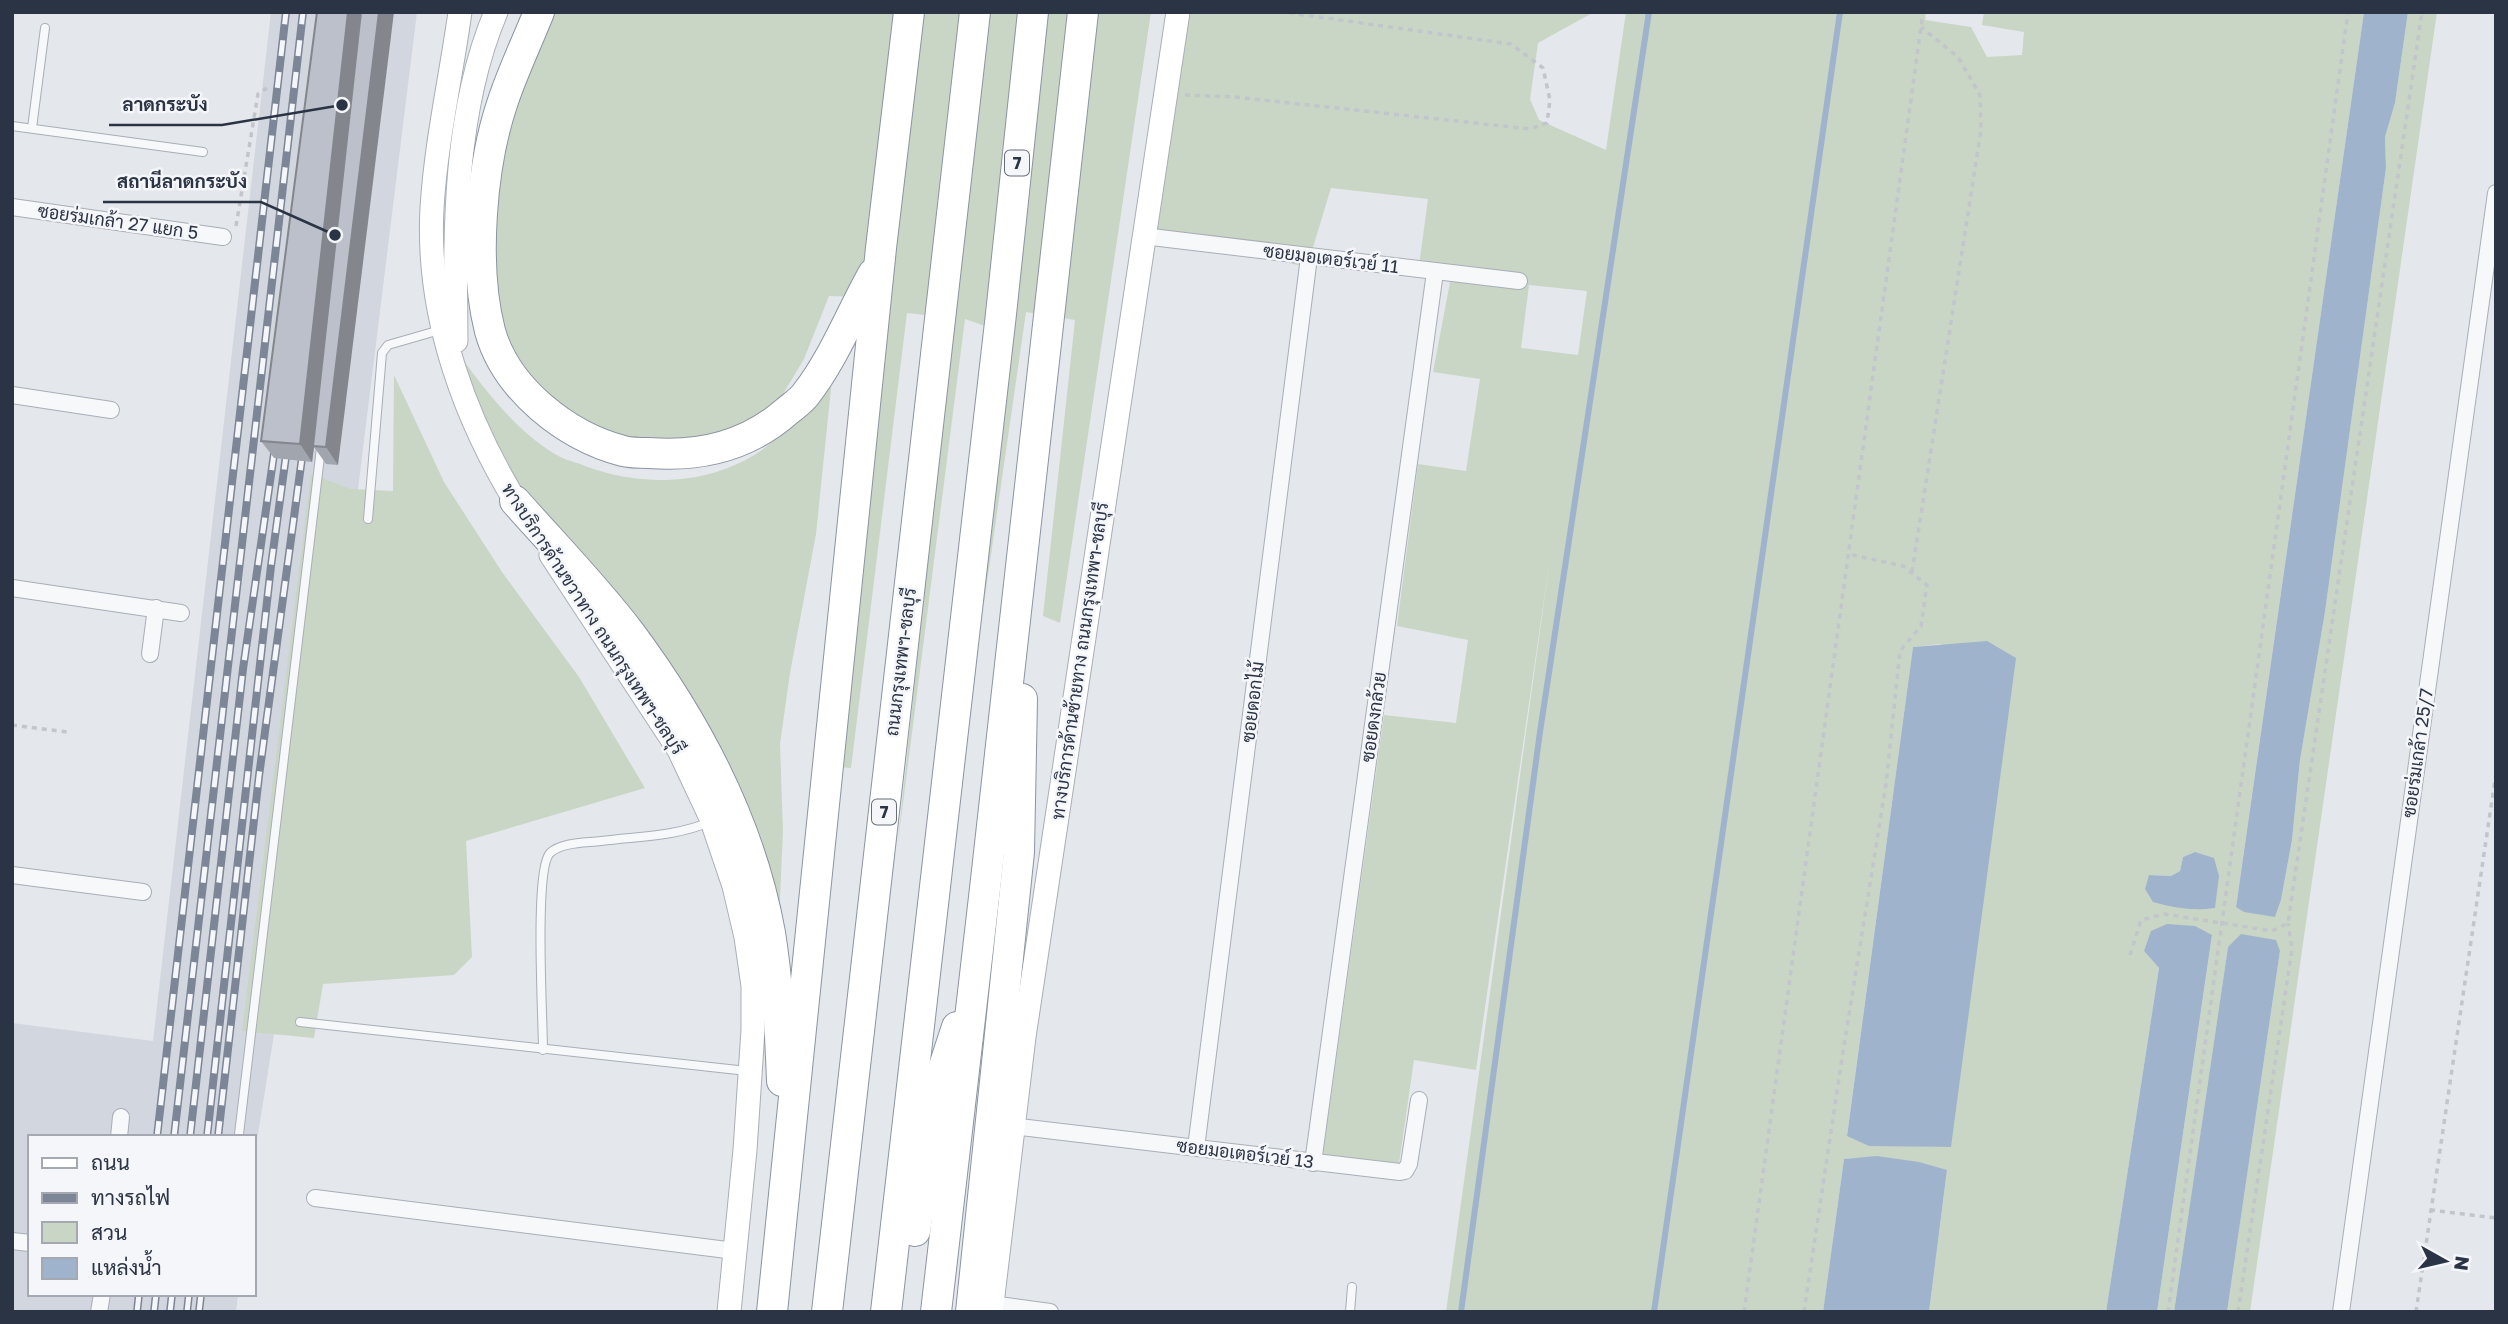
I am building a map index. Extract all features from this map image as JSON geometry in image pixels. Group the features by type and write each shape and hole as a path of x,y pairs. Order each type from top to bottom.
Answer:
{"highway":[{"path":"539,12 502,103 496,128 481,222 481,263 491,333 503,362 530,398 563,422 591,439 624,451 662,454 712,451 740,442 773,423 806,395 843,334 881,255"},
{"path":"772,1312 881,255 909,12"},
{"name":"ถนนกรุงเทพฯ-ชลบุรี","path":"827,1312 975,12"},
{"name":"7","path":"889,1312 1002,314 1032,12"},
{"path":"936,1312 1083,12"},
{"path":"515,501 628,631 669,688 700,738 734,809 757,879 769,933 776,984 786,1186"},
{"path":"985,1309 1019,852 1022,766 1022,544"},
{"path":"889,1312 897,1304 909,1271 938,1085 977,966"}],"main road":[{"name":"ทางบริการด้านขวาทาง ถนนกรุงเทพฯ-ชลบุรี","path":"460,12 432,207 431,246 435,289 456,375 488,451 515,501 679,750 712,821 734,886 746,937 752,986 750,1071 729,1312"},
{"path":"456,375 455,270 460,161 472,93 488,30 496,12"},
{"name":"ทางบริการด้านซ้ายทาง ถนนกรุงเทพฯ-ชลบุรี","path":"985,1309 1178,12"}],"street":[{"name":"ซอยร่มเกล้า 25/7","path":"2341,1312 2496,194"},
{"name":"ซอยร่มเกล้า 27 แยก 5","path":"12,207 223,237"},
{"name":"ซอยมอเตอร์เวย์ 11","path":"1143,236 1519,281"},
{"name":"ซอยดอกไม้","path":"1196,1148 1309,257"},
{"name":"ซอยดงกล้วย","path":"1313,1163 1435,272"},
{"path":"12,395 111,410"},
{"path":"12,589 181,613"},
{"path":"150,654 156,608"},
{"path":"12,875 143,892"},
{"name":"ซอยมอเตอร์เวย์ 13","path":"1012,1126 1391,1173 1405,1171 1409,1164 1419,1100"},
{"path":"119,1135 121,1117"},
{"path":"315,1198 735,1251"},
{"path":"985,1309 1050,1312"}],"lane":[{"path":"32,128 45,28"},
{"path":"12,126 203,152"},
{"path":"368,519 382,352 395,342 443,330"},
{"path":"239,1133 323,436"},
{"path":"543,1050 541,886 546,859 561,847 669,834 712,821"},
{"path":"300,1022 750,1071"},
{"path":"1350,1312 1352,1287"}],"path":[{"path":"1165,94 1235,97 1530,130 1547,123 1550,100 1543,68 1511,44 1283,12"},
{"path":"1744,1312 1923,12"},
{"path":"2168,1312 2348,12"},
{"path":"2238,1312 2292,949 2288,923 2422,12"},
{"path":"1912,572 1981,130 1980,95 1958,57 1920,27"},
{"path":"223,237 232,235 238,218 258,94 267,88"},
{"path":"1804,1312 1886,784 1900,651 1921,626 1926,603 1927,585 1903,566 1848,554"},
{"path":"12,725 67,732"},
{"path":"2416,1312 2496,773"},
{"path":"2130,955 2141,920 2164,914 2272,931 2288,923"},
{"path":"2430,1210 2496,1218"}],"shaded area":[{"path":"271,12 417,12 346,586 256,1147 256,1135 28,1135 28,1296 238,1296 236,1312 12,1312 12,1023 153,1041"}],"green space":[{"path":"546,12 1151,12 1060,623 1043,616 1075,320 1026,312 983,610 1008,334 965,319 897,850 953,318 907,313 851,768 837,767 890,298 829,296 804,359 777,404 723,439 644,446 563,416 504,348 488,277 502,133"},
{"path":"1186,12 1594,12 1538,43 1530,99 1539,120 1606,150 1626,12 1926,12 1925,20 1971,27 1987,57 2022,55 2024,32 1982,25 1984,12 2364,12 2236,906 2275,917 2281,900 2292,840 2300,760 2325,612 2386,168 2385,137 2395,103 2408,12 2437,12 2250,1312 2227,1312 2280,951 2228,947 2174,1312 2157,1312 2212,936 2144,951 2159,968 2106,1312 1929,1312 1947,1171 1908,1162 1871,1158 1844,1159 1823,1312 1446,1312 1551,551 1476,1070 1414,1060 1399,1163 1323,1155 1384,715 1456,723 1468,640 1397,626 1418,464 1466,471 1480,379 1433,372 1451,277 1418,273 1428,199 1331,188 1307,267 1153,233","holes":["1529,285 1587,291 1578,355 1521,348","1941,644 1950,1147 1913,1146 1847,1135 1913,647","2195,852 2171,907 2149,875 2171,876 2180,871 2183,857"]},
{"path":"463,360 516,423 555,454 607,473 651,480 696,477 739,463 759,452 790,424 833,369 816,534 790,673 780,744 783,831 778,942 518,492 469,395"},
{"path":"394,375 444,482 502,572 579,677 645,788 466,841 472,957 454,975 323,984 314,1038 242,1031 311,474 351,489 393,491"}],"water":[{"path":"2364,12 2408,12 2395,103 2385,137 2386,168 2325,612 2300,760 2292,840 2281,900 2275,917 2244,912 2236,907"},
{"path":"1987,641 2016,658 1951,1147 1869,1146 1847,1136 1913,647"},
{"path":"2195,852 2214,858 2219,876 2215,908 2184,908 2153,902 2145,889 2149,875 2171,876 2180,871 2183,857"},
{"path":"2167,924 2195,926 2212,935 2157,1312 2106,1312 2159,968 2144,951 2151,931"},
{"path":"2241,934 2276,940 2280,951 2227,1312 2174,1312 2228,947"},
{"path":"1877,1156 1919,1162 1947,1170 1929,1312 1823,1312 1844,1159"}],"building":[{"path":"317,12 348,12 300,444 261,441"},
{"path":"361,12 379,12 326,447 313,446"}],"waterway":[{"path":"1461,1312 1540,732 1649,12"},
{"path":"1654,1312 1840,12"}],"railway":[{"path":"157,1135 286,12"},
{"path":"174,1135 303,12"},
{"path":"190,1135 243,669 276,440"},
{"path":"207,1135 271,566 288,441"},
{"path":"218,1135 259,776 304,443"},
{"path":"137,1312 139,1296"},
{"path":"154,1312 156,1296"},
{"path":"170,1312 172,1296"},
{"path":"187,1312 189,1296"},
{"path":"199,1312 201,1296"}],"place":[{"name":"ลาดกระบัง","path":"342,105"},
{"name":"สถานีลาดกระบัง","path":"335,235"}]}
